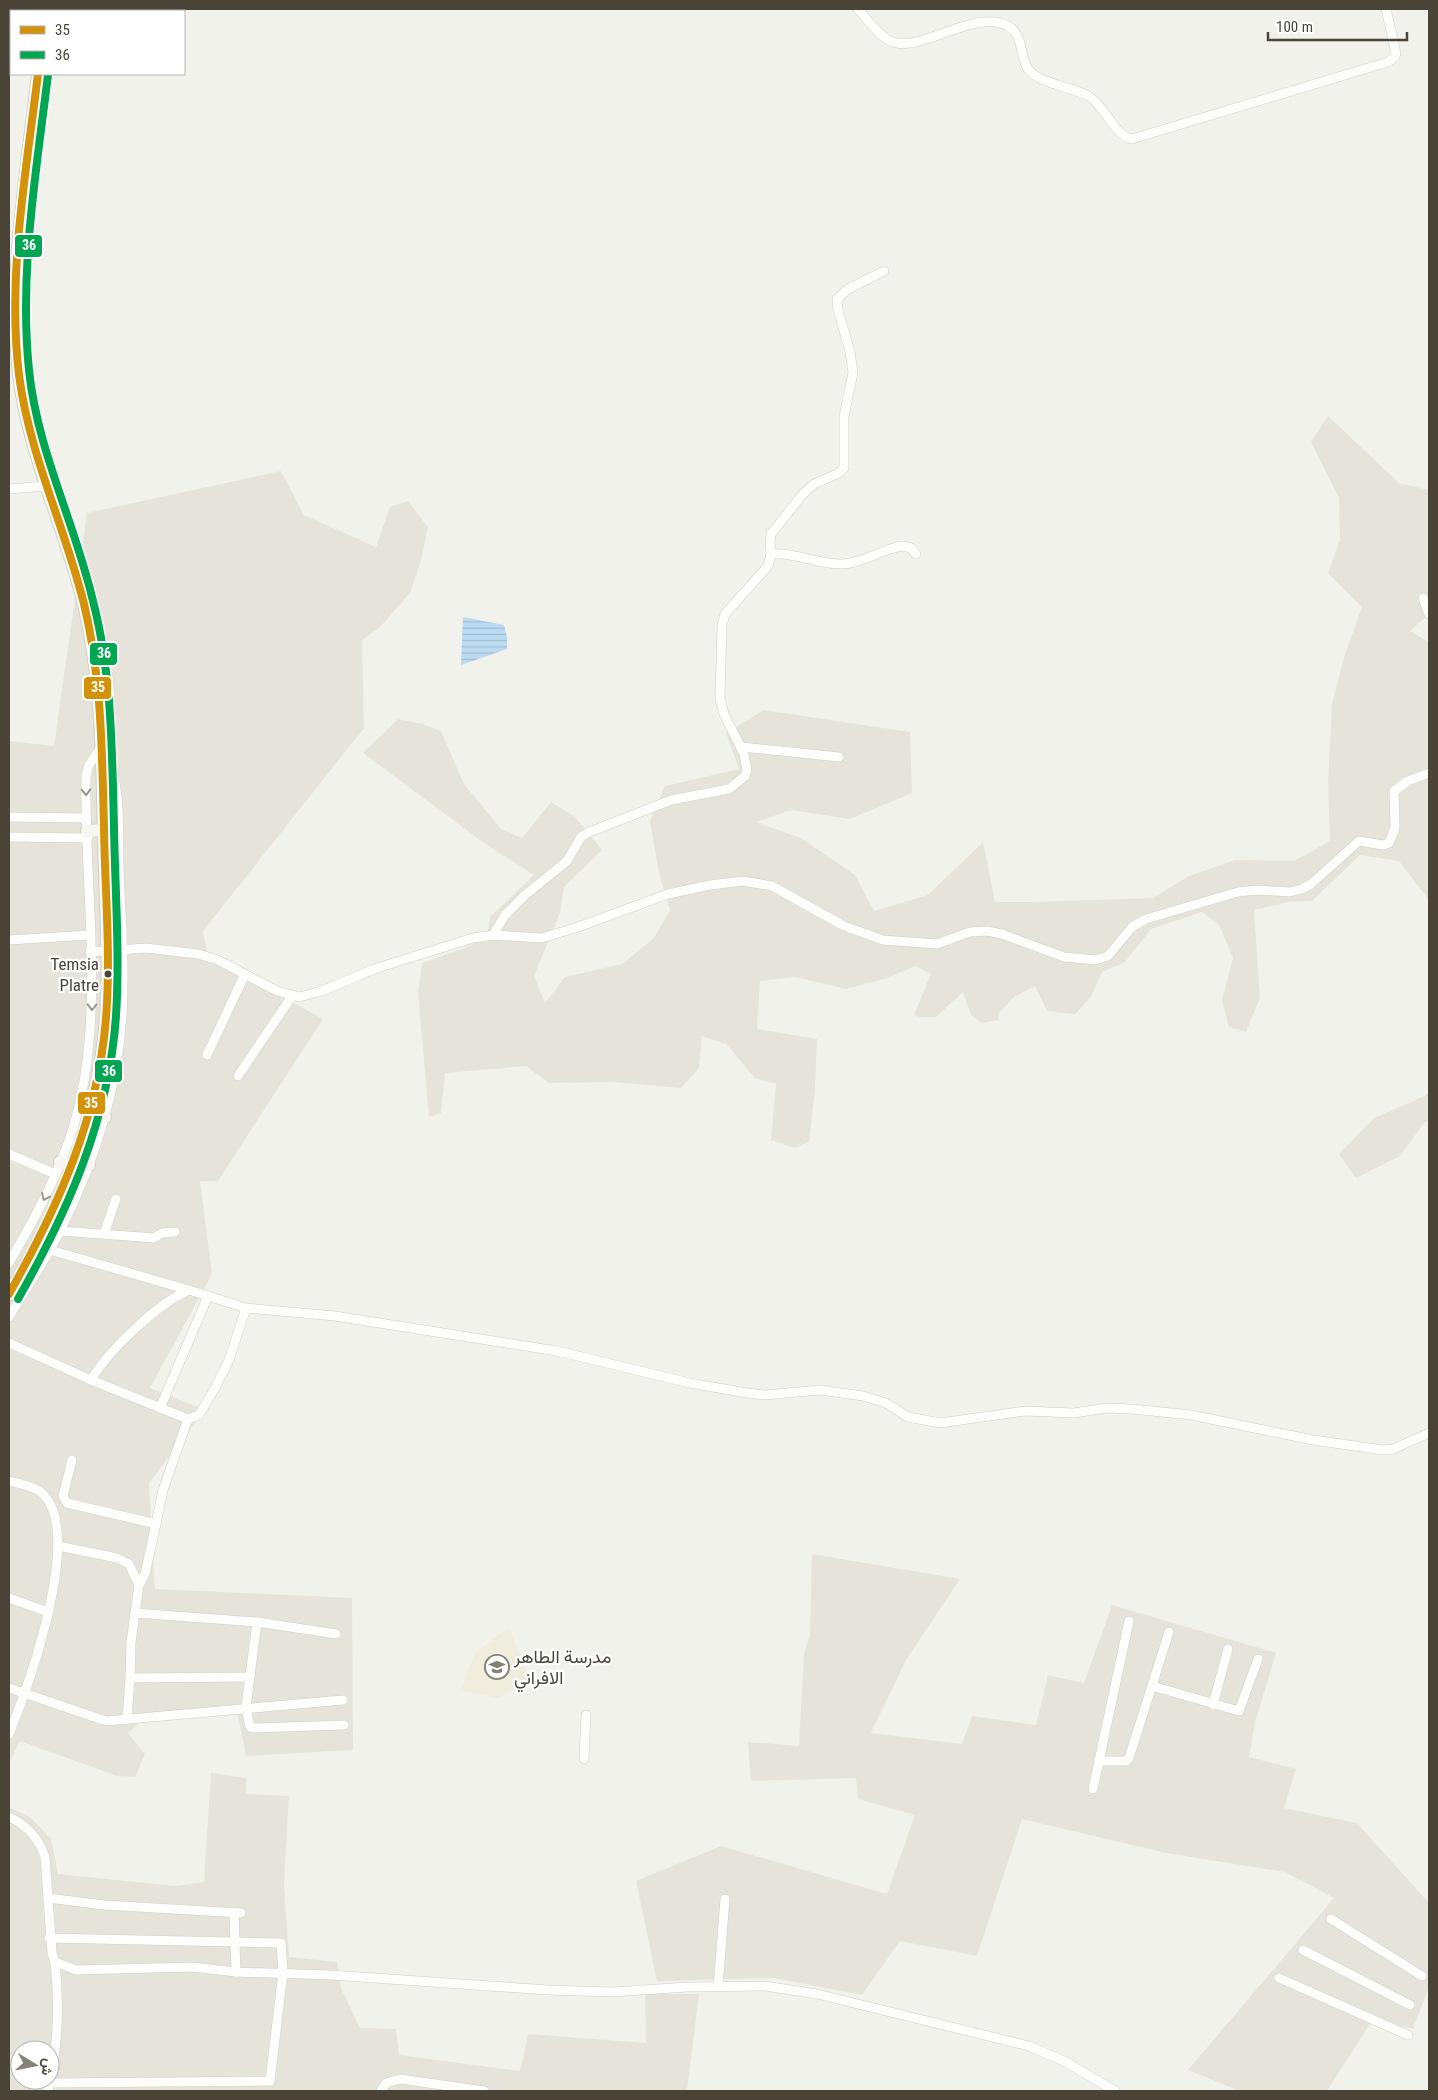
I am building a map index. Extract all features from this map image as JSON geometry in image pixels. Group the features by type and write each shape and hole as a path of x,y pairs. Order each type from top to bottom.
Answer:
{"main road":[{"path":"12,1293 53,1213 75,1164 90,1113 99,1072 105,1029 104,830 96,672 86,613 67,542 31,432 20,378 15,306 19,237 38,75"},
{"path":"87,834 104,830"},
{"path":"90,1113 105,1117"},
{"path":"58,1168 75,1164 89,1165"}],"street":[{"path":"858,9 887,39 897,43 939,35 974,23 992,22 1006,25 1018,36 1027,66 1034,76 1091,98 1123,135 1132,139 1388,62 1395,57 1396,52 1386,9"},
{"path":"493,935 505,915 525,895 567,861 581,837 587,833 671,800 729,789 745,776 747,770 742,747 724,714 720,699 723,619 730,606 768,566 771,554 771,534 805,490 819,481 839,473 844,468 844,416 853,373 850,352 838,310 837,299 848,289 884,271"},
{"path":"9,489 48,486"},
{"path":"771,554 787,553 816,561 844,564 902,546 910,548 916,554"},
{"path":"1423,598 1429,614"},
{"path":"9,1263 38,1212 58,1168 81,1099 86,1071 92,1014 86,776 89,765 101,747 107,756 114,775 122,950 122,1016 115,1073 105,1117 89,1165 61,1231 50,1250 12,1293 9,1317"},
{"path":"742,747 839,757"},
{"path":"90,952 162,949 198,954 218,960 277,991 292,996 308,996 374,969 467,939 493,935 542,938 578,928 668,894 710,885 743,882 772,886 844,926 883,940 937,944 970,932 987,931 1002,934 1064,957 1095,960 1108,956 1132,928 1146,919 1238,892 1257,890 1296,891 1312,884 1359,841 1383,845 1389,843 1395,828 1394,790 1408,781 1429,773"},
{"path":"9,817 87,818"},
{"path":"9,837 87,834"},
{"path":"9,940 90,935"},
{"path":"207,1055 245,974"},
{"path":"238,1076 292,996"},
{"path":"9,1154 58,1168"},
{"path":"104,1234 116,1199"},
{"path":"61,1231 154,1238 162,1233 175,1232"},
{"path":"50,1250 246,1308 335,1316 557,1351 690,1383 757,1395 820,1390 855,1395 886,1403 908,1416 940,1423 1024,1410 1074,1413 1106,1408 1191,1415 1313,1440 1383,1450 1393,1449 1429,1433"},
{"path":"90,1380 98,1368 142,1323 176,1296 189,1290"},
{"path":"160,1408 208,1296"},
{"path":"9,1344 90,1380 188,1419 199,1415 214,1390 229,1360 246,1308"},
{"path":"128,1719 131,1643 139,1585 145,1574 163,1490 188,1419"},
{"path":"72,1460 63,1496 67,1503 156,1524"},
{"path":"9,1481 34,1488 43,1494 49,1502 56,1525 58,1546 48,1612 26,1692 9,1734"},
{"path":"58,1546 125,1561 132,1569 139,1585"},
{"path":"9,1598 48,1612"},
{"path":"135,1613 257,1622 336,1634"},
{"path":"1093,1789 1129,1621"},
{"path":"257,1622 246,1707 250,1727 344,1725"},
{"path":"1098,1761 1126,1761 1130,1758 1169,1632"},
{"path":"1212,1705 1228,1649"},
{"path":"1152,1686 1212,1705 1239,1711 1258,1659"},
{"path":"130,1678 250,1678"},
{"path":"9,1688 26,1692 106,1721 246,1707 343,1700"},
{"path":"584,1760 586,1715"},
{"path":"9,1817 28,1830 41,1847 45,1858 50,1938 55,1962 58,2017 56,2040"},
{"path":"48,1898 104,1906 238,1912 234,1942 236,1972"},
{"path":"718,1987 725,1899"},
{"path":"1331,1919 1422,1976"},
{"path":"50,1938 281,1943 283,1972 269,2091"},
{"path":"1303,1950 1410,2005"},
{"path":"55,1962 76,1970 193,1967 236,1972 283,1972 519,1990 613,1992 765,1986 817,1994 976,2031 1044,2052 1115,2091"},
{"path":"1278,1978 1408,2035"},
{"path":"381,2091 386,2083 400,2079 484,2091"},
{"path":"60,2087 270,2081"}],"shaded area":[{"path":"1328,416 1399,483 1429,490 1429,614 1410,631 1429,642 1429,900 1399,861 1360,855 1312,901 1288,902 1254,910 1260,998 1246,1032 1229,1027 1222,1000 1233,958 1219,925 1202,912 1151,929 1125,962 1102,972 1091,997 1075,1014 1047,1011 1035,986 1013,998 1000,1012 998,1020 982,1023 971,1015 963,992 936,1017 920,1017 914,1015 931,974 915,966 888,978 846,989 795,977 760,981 757,1029 817,1039 815,1089 809,1142 794,1148 771,1140 776,1084 755,1078 726,1044 702,1036 699,1068 681,1088 614,1082 549,1083 526,1066 445,1073 441,1113 429,1117 418,993 422,963 465,948 487,936 490,917 534,875 484,843 363,753 398,719 423,724 441,731 464,784 501,829 522,838 551,802 575,817 602,850 564,887 560,913 534,976 545,1003 565,977 622,964 654,938 670,910 659,873 650,821 665,786 739,769 726,733 764,710 910,732 912,793 850,819 791,810 756,822 801,838 855,875 874,911 928,895 983,842 995,902 1034,902 1153,898 1189,876 1235,860 1294,861 1330,841 1328,782 1332,704 1345,654 1362,607 1328,573 1340,540 1339,498 1311,442"},
{"path":"281,471 304,515 376,547 390,507 408,501 428,527 421,560 410,593 380,627 362,640 364,728 203,931 208,957 323,1019 218,1181 200,1181 212,1274 150,1388 205,1410 149,1483 155,1589 352,1598 353,1750 246,1756 238,1715 140,1722 128,1733 145,1754 135,1777 117,1776 20,1741 9,1763 9,741 54,746 87,513"},
{"path":"1429,1094 1429,1120 1424,1123 1400,1156 1356,1178 1339,1154 1374,1118"},
{"path":"812,1554 960,1579 906,1660 871,1733 962,1744 972,1716 1036,1725 1048,1675 1084,1683 1112,1605 1276,1653 1255,1722 1249,1757 1296,1769 1284,1808 1357,1823 1429,1903 1429,1987 1413,2029 1373,2019 1327,2091 1240,2091 1188,2070 1334,1898 1285,1872 1166,1853 1022,1819 977,1956 900,1941 862,1995 774,1978 657,1981 636,1881 721,1846 887,1894 915,1815 858,1799 856,1778 751,1781 748,1742 799,1746 804,1653 810,1636"},
{"name":"مدرسة الطاهر الافراني","path":"509,1627 530,1681 498,1698 460,1691 475,1653"},
{"path":"211,1773 246,1778 246,1794 289,1796 284,1886 289,1957 337,1962 341,1988 360,2028 396,2029 399,2055 520,2071 528,2034 646,2043 645,1994 699,1994 687,2091 9,2091 9,1807 30,1817 51,1839 58,1874 175,1886 204,1882"}],"water":[{"path":"463,617 504,625 507,649 461,665"}],"transit line":[{"name":"35","path":"9,1294 44,1228 73,1161 85,1127 102,1055 107,994 108,947 102,744 98,688 84,604 39,462 24,404 19,375 16,337 15,300 20,224 38,75"},
{"name":"36","path":"18,1299 69,1198 95,1128 112,1054 118,969 110,713 104,656 93,601 77,543 40,429 33,400 26,333 27,259 30,222 48,75"}],"place":[{"name":"Temsia Platre","path":"108,974"},
{"name":"مدرسة الطاهر الافراني","path":"497,1667"}]}
